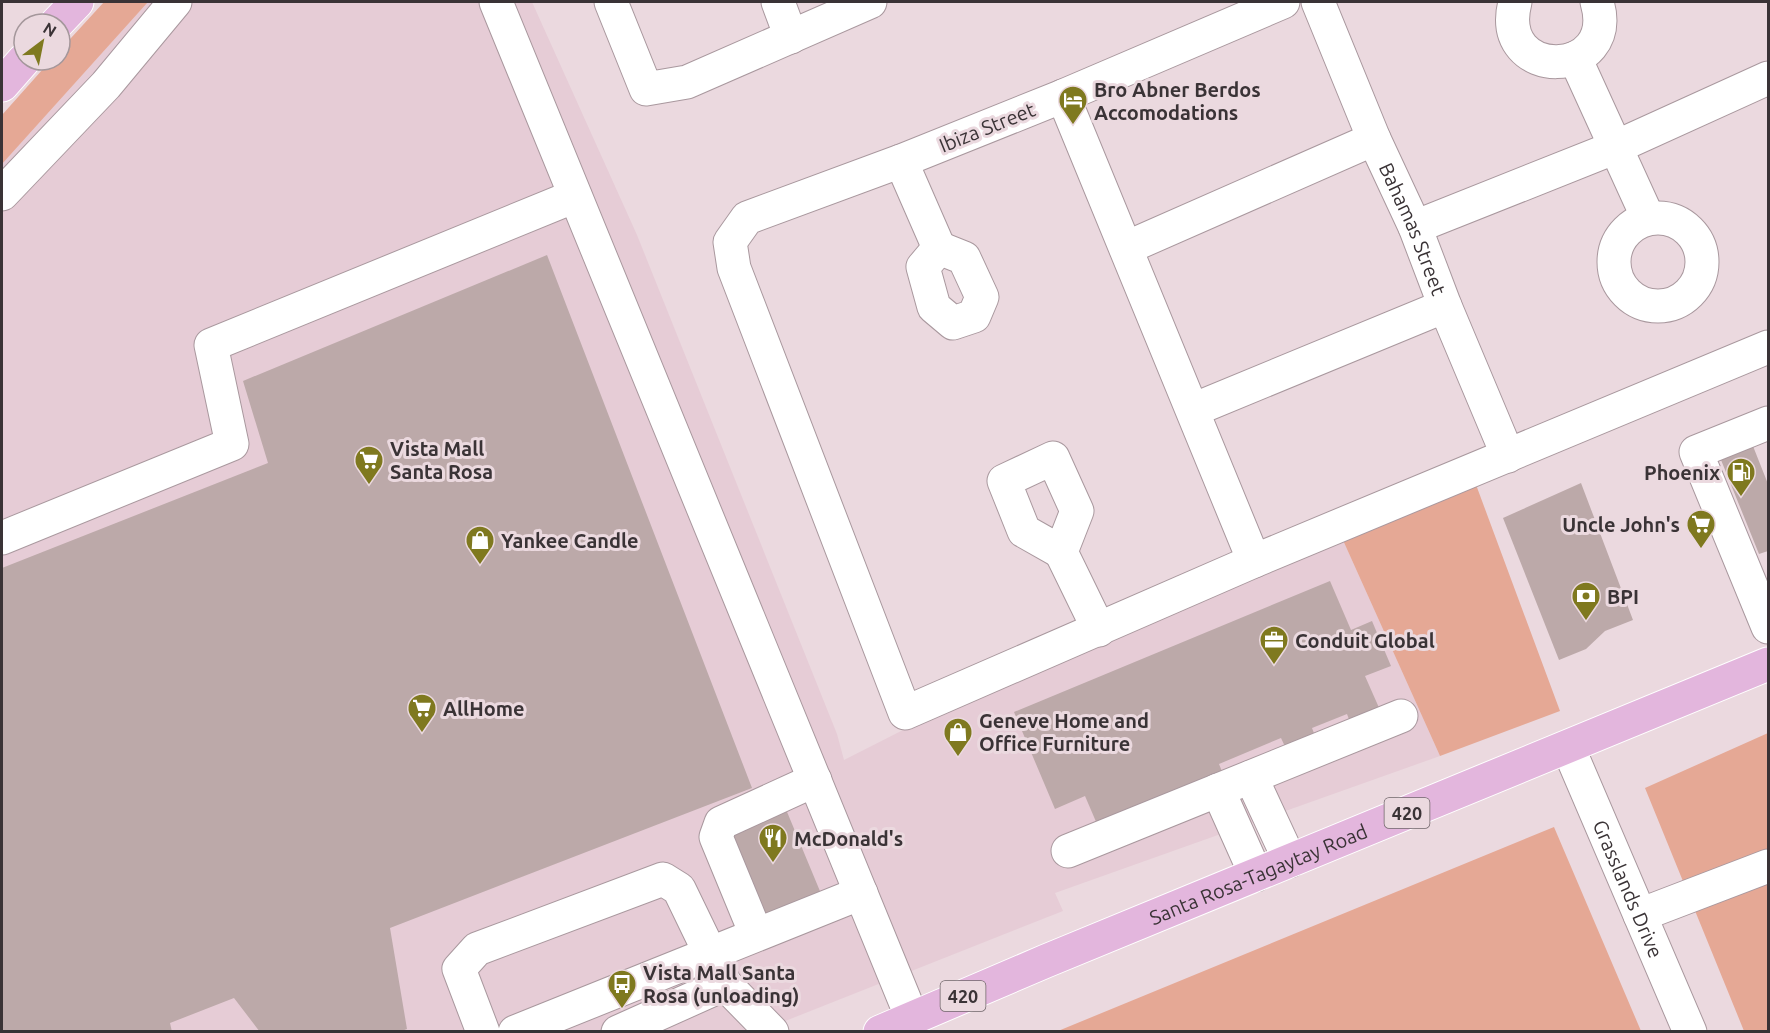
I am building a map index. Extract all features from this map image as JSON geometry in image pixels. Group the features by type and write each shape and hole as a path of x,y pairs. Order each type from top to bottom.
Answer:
{"main road":[{"path":"2,85 13,72"},
{"name":"Santa Rosa-Tagaytay Road","path":"880,1032 1768,664"}],"street":[{"path":"2,194 106,85 175,2"},
{"path":"496,2 912,1018"},
{"path":"611,2 646,89 687,82 870,2"},
{"path":"778,2 791,37"},
{"name":"Ibiza Street","path":"1099,630 905,713 734,268 730,242 747,218 901,161 1063,96 1282,2"},
{"name":"Bahamas Street","path":"1318,2 1374,139 1415,227 1444,306 1508,456"},
{"path":"1515,2 1511,14 1513,30 1519,44 1530,55 1545,62 1560,62 1575,58 1587,51 1600,27 1597,2"},
{"path":"1575,58 1648,218"},
{"path":"1415,227 1616,147 1768,78"},
{"path":"1063,96 1254,561"},
{"path":"1126,248 1374,139"},
{"path":"901,161 939,248"},
{"path":"2,538 232,444 211,345 575,196"},
{"path":"1193,410 1444,306"},
{"path":"1061,552 1099,630 1254,561 1768,347"},
{"path":"1768,423 1696,452 1757,567 1768,627"},
{"path":"1068,851 1401,716"},
{"name":"Grasslands Drive","path":"1568,747 1690,1032"},
{"path":"1251,777 1290,861"},
{"path":"756,934 716,837 721,823 815,780"},
{"path":"1218,790 1256,875"},
{"path":"1640,915 1768,866"},
{"path":"483,1032 459,969 477,949 663,879 679,889 725,984 772,1032"},
{"path":"515,1032 861,892"},
{"path":"618,1032 725,984"}],"shaded area":[{"path":"104,2 148,2 2,164 2,115 40,72 72,72 72,37"},
{"name":"Vista Mall Santa Rosa","path":"148,2 532,2 637,235 837,734 844,760 970,696 1342,538 1440,756 1055,893 1063,911 760,1031 2,1032 2,164"},
{"path":"1475,482 1560,711 1440,756 1342,538"},
{"path":"1768,733 1768,1031 1744,1031 1645,788"},
{"path":"1554,827 1641,1031 1058,1031"}],"building":[{"path":"547,255 752,788 390,928 407,1029 399,1032 260,1032 234,998 170,1023 172,1032 2,1032 2,568 268,463 243,381"},
{"path":"1749,436 1768,484 1768,551 1759,554 1717,450"},
{"path":"1581,483 1633,620 1605,631 1586,649 1559,660 1503,518"},
{"path":"1330,581 1351,630 1372,621 1391,666 1365,676 1380,710 1350,722 1347,714 1312,728 1317,741 1288,753 1281,738 1219,764 1225,779 1100,831 1085,796 1055,809 1014,712"},
{"name":"McDonald's","path":"785,807 822,896 761,921 724,832"}],"place":[{"name":"Bro Abner Berdos Accomodations","path":"1073,126"},
{"name":"Vista Mall Santa Rosa","path":"369,486"},
{"name":"Phoenix","path":"1741,498"},
{"name":"Uncle John's","path":"1701,550"},
{"name":"Yankee Candle","path":"480,566"},
{"name":"BPI","path":"1586,622"},
{"name":"Conduit Global","path":"1274,666"},
{"name":"AllHome","path":"422,734"},
{"name":"Geneve Home and Office Furniture","path":"958,758"},
{"name":"McDonald's","path":"773,864"},
{"name":"Vista Mall Santa Rosa (unloading)","path":"622,1010"}]}
